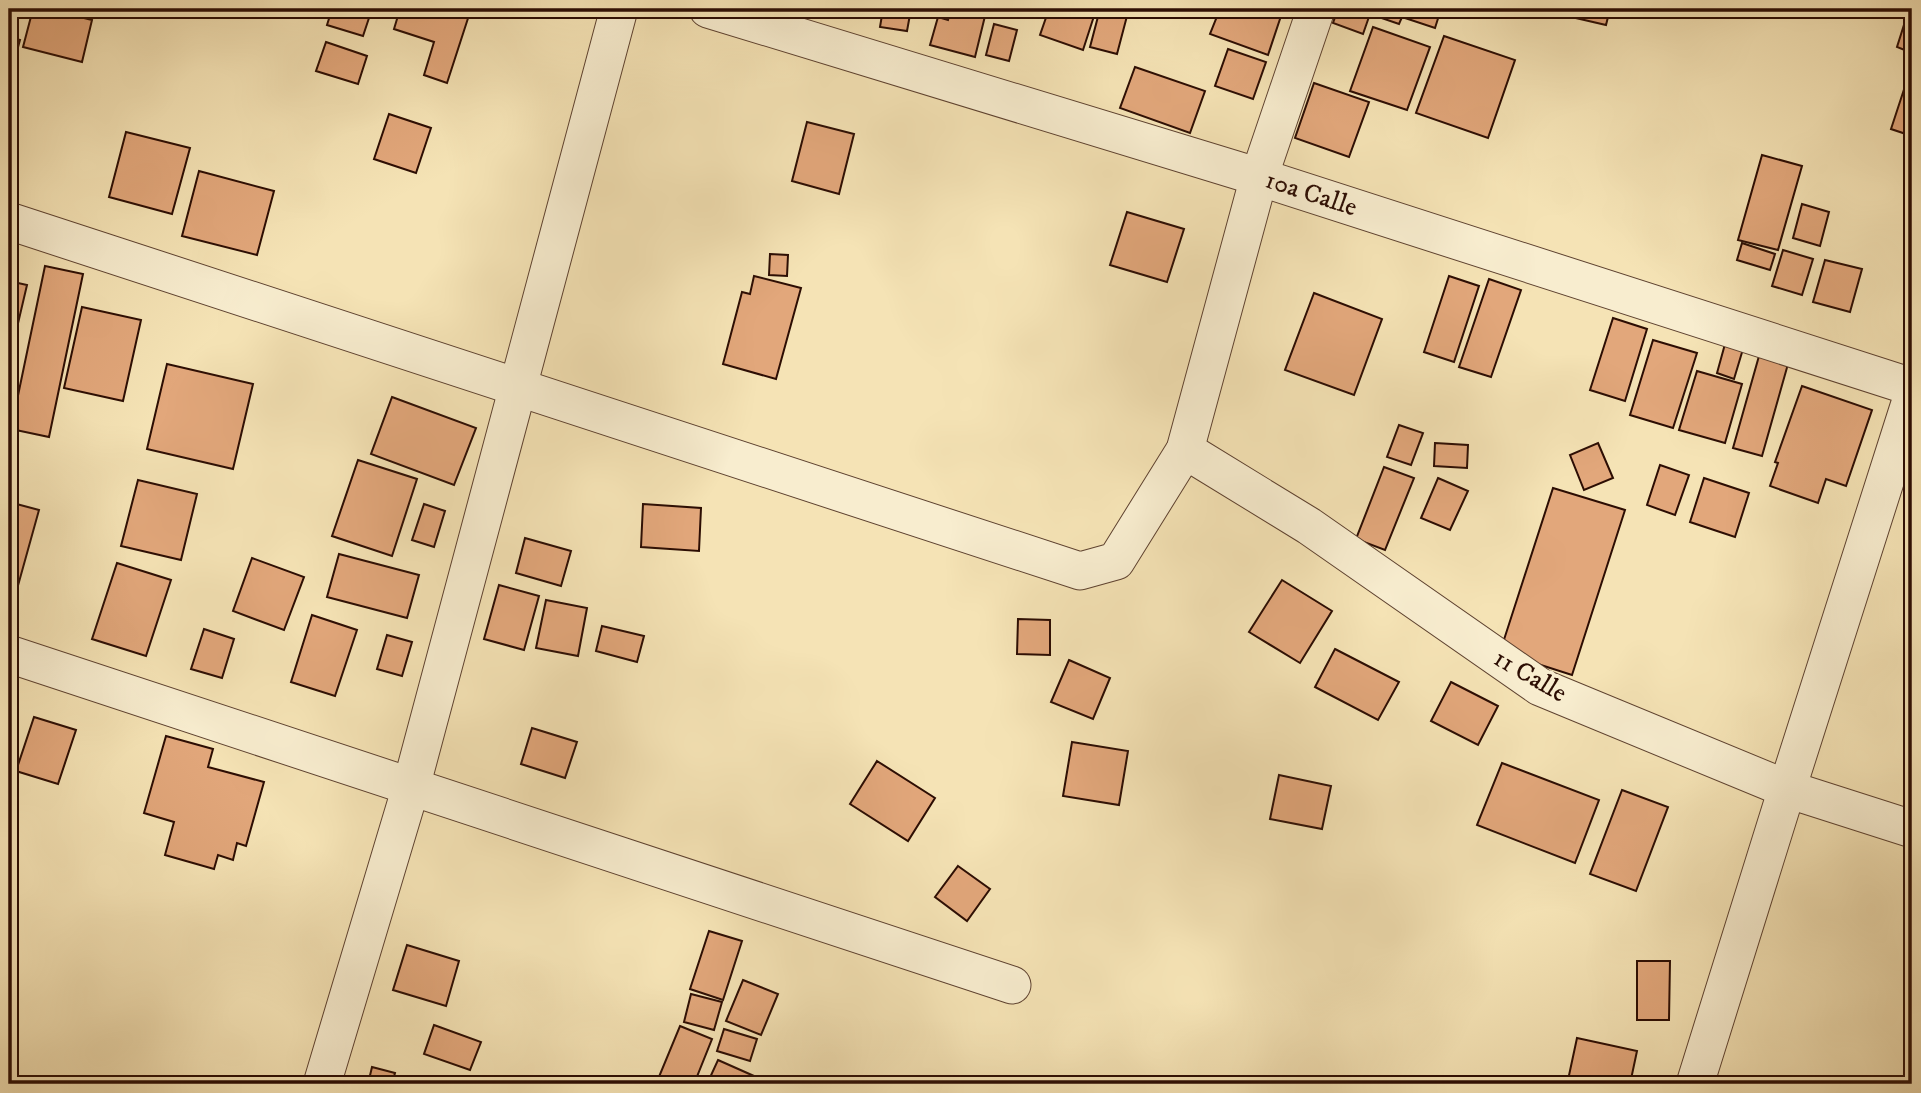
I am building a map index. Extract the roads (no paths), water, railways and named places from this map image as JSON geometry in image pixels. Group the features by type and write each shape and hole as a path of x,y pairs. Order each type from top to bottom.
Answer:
{"street":[{"path":"322,1084 411,787 620,9"},
{"name":"10a Calle","path":"708,9 1259,177 1912,387"},
{"path":"9,221 1080,571 1116,561 1185,450 1259,177 1316,9"},
{"path":"1695,1084 1912,397"},
{"name":"11 Calle","path":"1185,450 1308,526 1540,687 1787,789 1912,828"},
{"path":"9,654 1012,985"}]}
